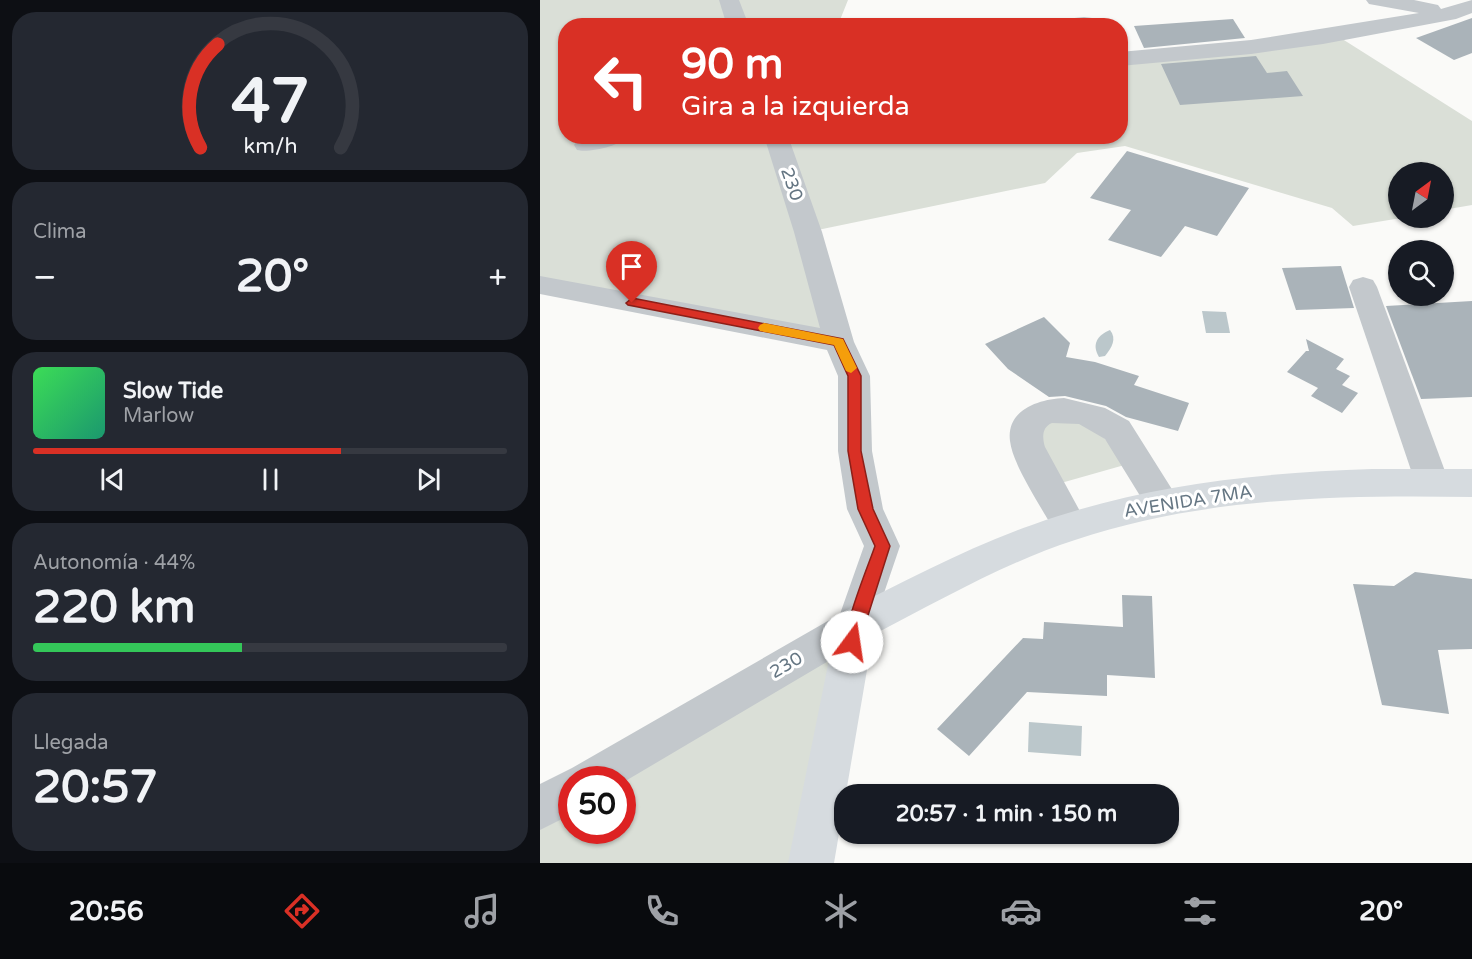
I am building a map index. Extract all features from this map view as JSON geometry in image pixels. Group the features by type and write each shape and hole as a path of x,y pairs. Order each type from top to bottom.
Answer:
{"main road":[{"name":"AVENIDA 7MA","path":"855,625 960,573 1070,526 1162,502 1293,485 1472,483"},
{"path":"811,863 855,625"}],"street":[{"path":"729,0 735,18"},
{"path":"1363,0 1374,27"},
{"path":"1376,0 1464,9"},
{"path":"1128,58 1251,47 1323,37 1464,9"},
{"path":"586,146 592,144"},
{"name":"230","path":"612,766 855,625 882,546 865,509 855,451 854,376 839,342 808,232 779,144"},
{"path":"540,285 839,342"},
{"path":"1363,287 1432,482"},
{"path":"1070,526 1030,453 1026,438 1030,424 1047,412 1063,409 1080,411 1109,423 1117,430 1162,502"},
{"path":"540,808 558,797"}],"shaded area":[{"path":"540,0 848,0 841,18 558,18 558,144 1128,144 1128,58 1336,35 1472,121 1472,205 1454,208 1454,162 1388,162 1388,220 1353,226 1332,208 1125,146 1077,153 1045,183 808,232 839,342 540,285"},
{"path":"1202,311 1226,312 1230,333 1206,333"},
{"path":"1110,330 1113,337 1112,346 1105,356 1099,357 1096,348 1097,340"},
{"path":"1086,418 1128,464 1061,483 1038,434 1045,423"},
{"path":"855,625 811,863 540,863 540,808 558,797 558,844 636,844 636,771"},
{"path":"1029,722 1082,726 1081,756 1028,752"}],"building":[{"path":"1472,18 1472,53 1454,60 1416,38"},
{"path":"1233,19 1245,38 1144,48 1134,26"},
{"path":"1256,56 1267,73 1287,71 1303,96 1180,105 1161,64"},
{"path":"1127,151 1249,188 1217,236 1185,226 1161,257 1108,240 1131,210 1090,198"},
{"path":"1341,266 1354,308 1296,310 1282,268"},
{"path":"1472,301 1472,397 1421,399 1386,306 1454,306 1454,302"},
{"path":"1044,317 1070,343 1066,357 1095,362 1139,376 1134,385 1189,403 1178,431 1126,417 1106,406 1065,396 1049,397 1008,369 985,344"},
{"path":"1306,339 1344,359 1336,369 1350,376 1342,385 1358,393 1342,413 1311,396 1318,388 1287,372 1306,351 1309,351"},
{"path":"1415,572 1472,579 1472,649 1438,650 1449,714 1382,705 1353,584 1394,586"},
{"path":"1122,595 1152,596 1155,678 1107,675 1107,696 1027,692 969,756 937,729 1023,638 1043,639 1044,622 1123,627"}],"slow traffic":[{"path":"764,328 839,342 851,368"}],"route":[{"path":"632,303 839,342 854,376 855,451 865,509 882,546 855,625 852,642"}]}
